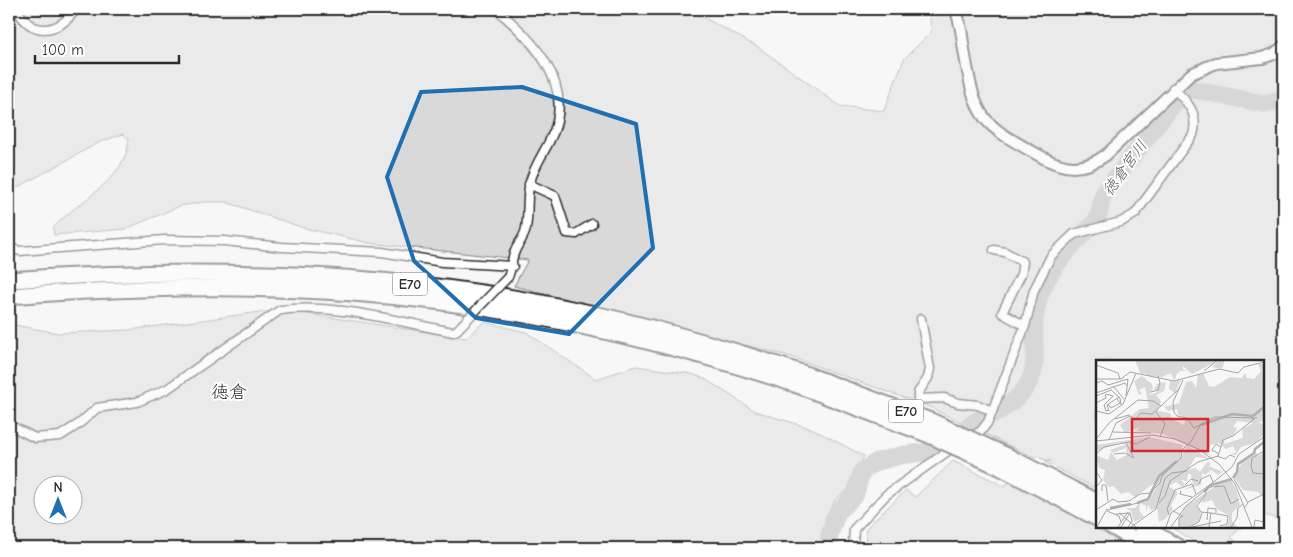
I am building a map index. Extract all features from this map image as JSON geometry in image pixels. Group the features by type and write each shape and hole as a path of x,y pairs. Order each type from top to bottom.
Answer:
{"highway":[{"name":"E70","path":"9,280 166,272 257,273 354,278 458,290 536,302 615,318 686,336 798,378 916,416 1004,461 1096,502"},
{"name":"E70","path":"9,296 166,288 353,292 458,304 612,332 798,378"},
{"name":"E70","path":"1004,461 1096,517"},
{"path":"1113,527 1150,548"},
{"path":"1143,527 1179,548"}],"street":[{"path":"17,9 23,20 35,28 53,28 69,19 76,9"},
{"path":"9,425 36,438 60,436 79,424 97,408 137,402 167,388 280,310 299,307 335,311 454,332 457,330 508,277 515,250 521,243 526,229 529,184 534,168 554,131 558,117 558,89 535,46 524,32 496,9"},
{"path":"956,9 970,84 980,114 990,126 1006,137 1056,165 1079,168 1099,160 1142,122 1173,88 1204,66 1262,58 1274,54 1284,46"},
{"path":"853,548 854,529 886,495 942,454 982,431 992,411 1025,326 1034,290 1051,256 1074,234 1121,222 1135,214 1193,135 1195,127 1193,110 1173,88"},
{"path":"529,184 555,196 567,233 576,234 592,224"},
{"path":"9,248 20,251 164,240 224,241 282,247 382,252 442,262 512,266"},
{"path":"994,250 1005,252 1023,262 1021,274 1002,313 1025,326"},
{"path":"920,319 930,369 928,378 918,393 918,399 944,398 958,403 978,405 992,411"}],"highlighted area":[{"path":"522,87 636,124 653,248 569,334 476,318 414,261 387,177 421,92"}],"shaded area":[{"path":"9,9 688,9 758,47 840,106 884,111 904,59 931,32 929,9 1284,9 1284,521 1263,514 1263,360 1096,360 1096,488 1045,462 1051,461 1029,455 927,406 788,356 514,286 528,260 369,243 304,228 226,202 203,202 180,206 126,229 54,235 53,228 99,189 119,167 126,154 129,139 123,134 100,142 15,189 9,189"},
{"path":"288,311 466,338 484,322 526,332 596,379 636,366 692,374 705,379 755,411 813,429 864,456 849,489 836,499 825,518 827,548 9,548 9,324 58,333 129,330 260,312"},
{"path":"953,461 1004,486 1011,481 1063,507 1128,548 867,548 866,528 906,490 915,497"},
{"path":"1171,527 1242,527 1231,537 1243,548 1204,548"}],"waterway":[{"name":"徳倉宮川","path":"996,413 1016,399 1027,385 1033,371 1036,309 1042,290 1052,271 1096,221 1105,191 1175,102 1190,89 1266,104 1284,99"},
{"name":"徳倉宮川","path":"830,548 829,536 837,513 855,495 862,471 876,462 902,455 928,452 983,417"}],"district":[{"name":"徳倉","path":"229,392"}]}
